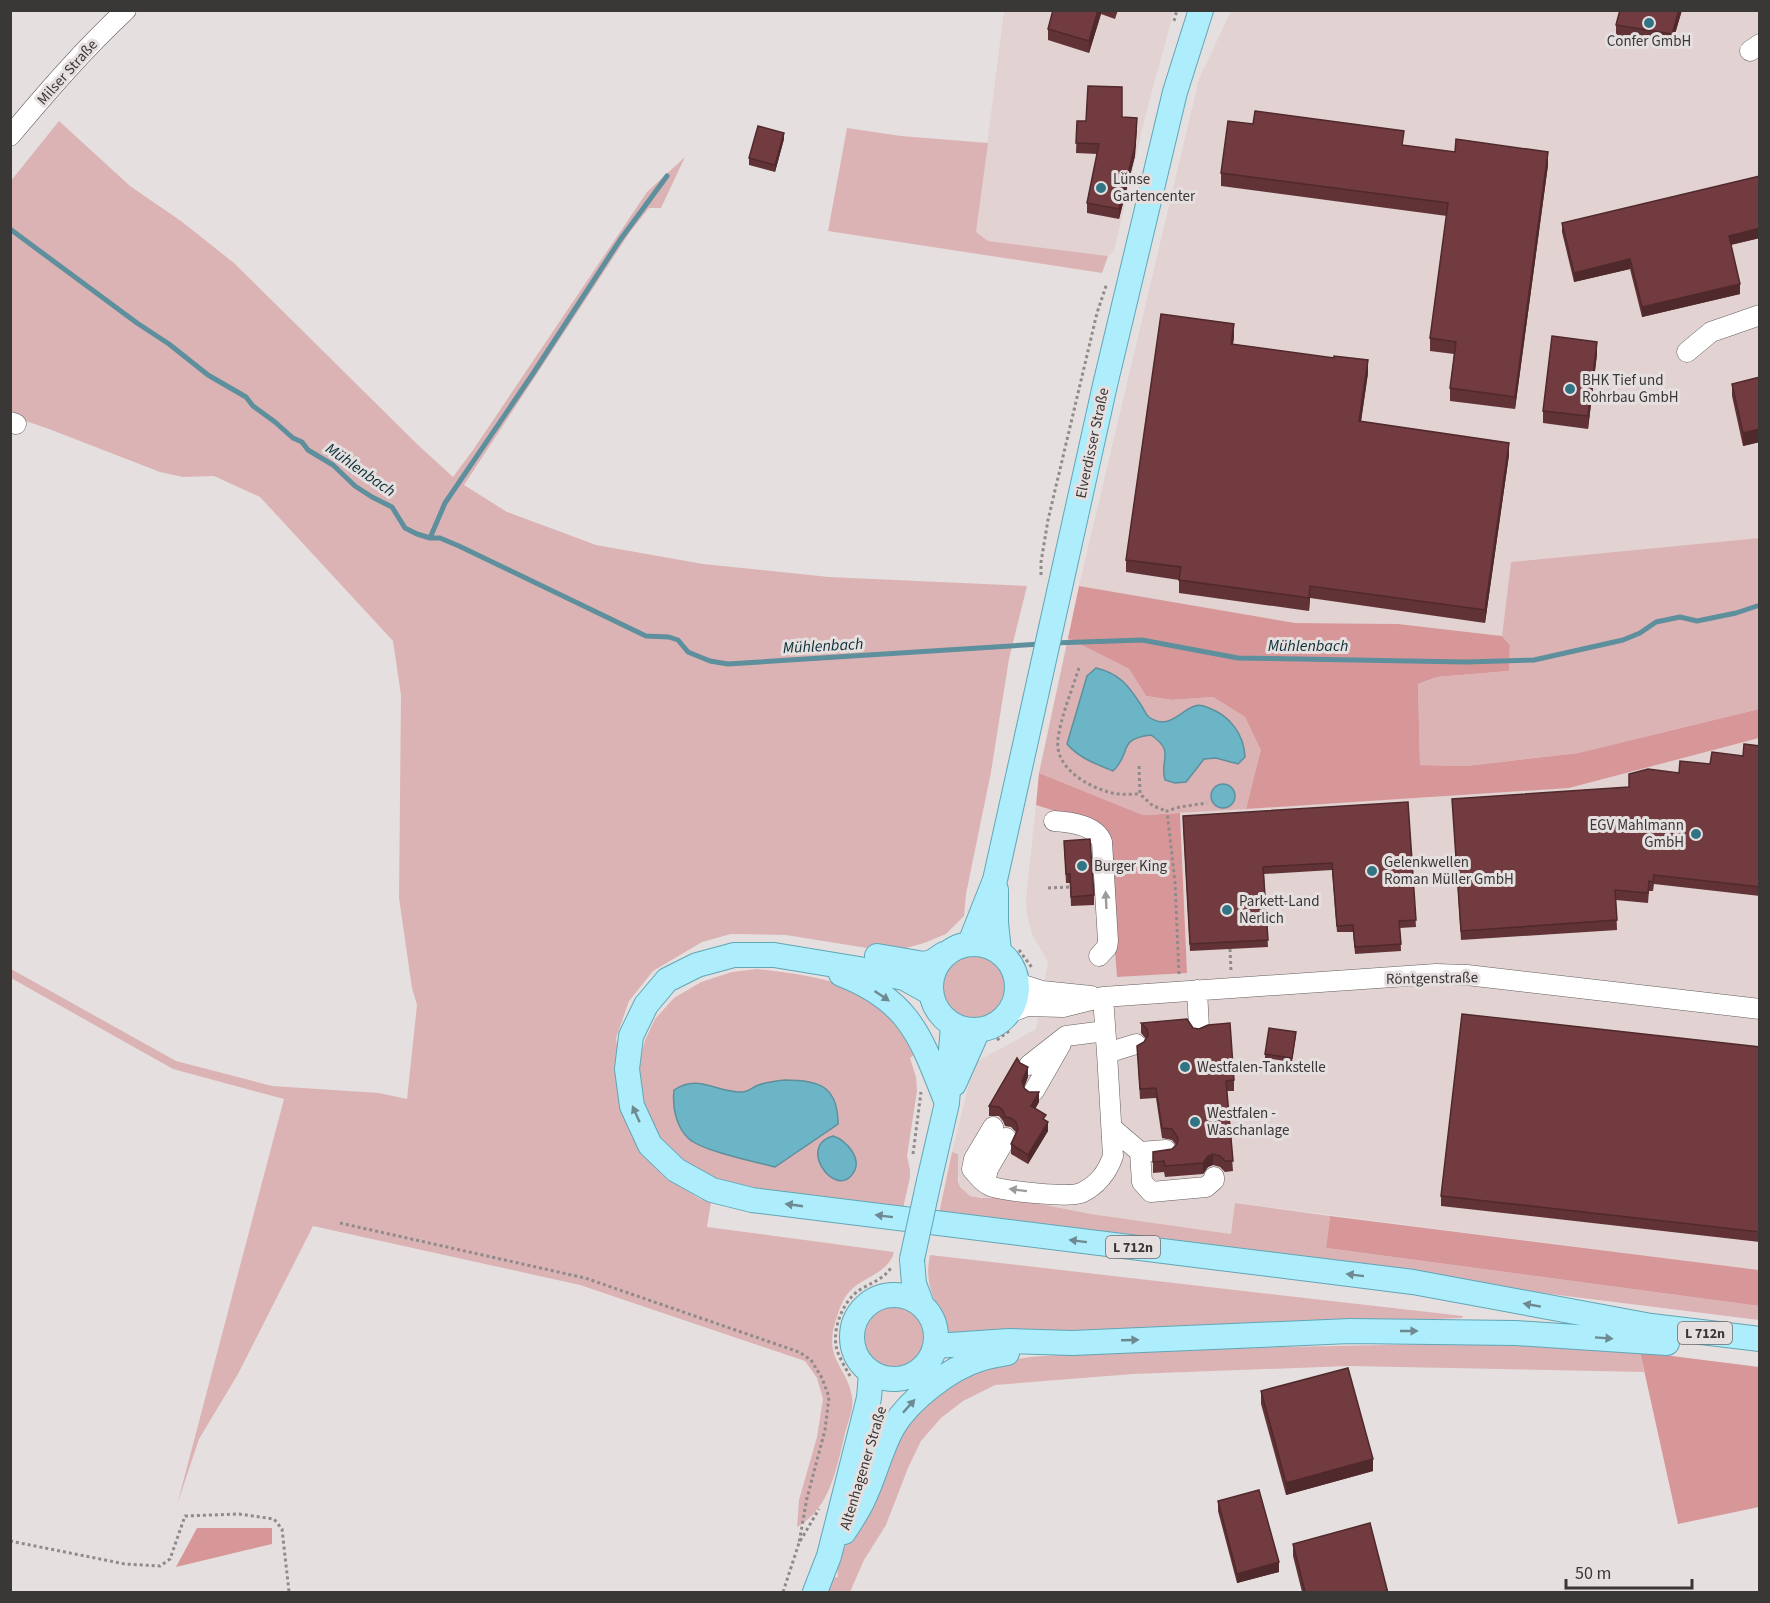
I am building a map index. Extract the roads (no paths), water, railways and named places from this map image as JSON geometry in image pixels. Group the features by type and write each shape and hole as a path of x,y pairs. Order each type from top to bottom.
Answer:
{"main road":[{"name":"Elverdisser Straße","path":"970,943 995,880 1107,374 1173,103 1201,10"},
{"name":"Elverdisser Straße","path":"995,880 999,951"},
{"path":"619,1028 641,991 656,975 690,952 718,943 752,938 780,939 924,964 932,962 944,954 960,945 970,943 986,945 999,951 1014,969 1017,983 1015,1001 1009,1013 997,1024 978,1030 967,1030 953,1025 940,1014 931,993 931,977 944,954"},
{"name":"L 712n","path":"790,957 734,955 697,965 667,980 646,1005 631,1036 627,1070 632,1106 650,1144 676,1170 712,1190 752,1200 1413,1282 1651,1326 1760,1339"},
{"path":"790,957 904,978 931,993"},
{"path":"790,957 858,981 897,1006 913,1027 927,1053 946,1103"},
{"path":"887,1295 900,1282 902,1262 929,1181 946,1103 953,1025"},
{"path":"946,1103 978,1030"},
{"path":"902,1262 922,1305 930,1316 935,1330 935,1346 930,1358 919,1371 903,1378 862,1378 861,1364 852,1342 854,1322 864,1307 887,1295 909,1298 922,1305"},
{"path":"935,1346 1009,1341 1071,1342 1350,1331 1467,1331 1641,1341 1760,1354"},
{"path":"844,1532 864,1499 882,1450 894,1426 918,1397 944,1378 978,1360 1019,1350 1071,1342"},
{"name":"Altenhagener Straße","path":"830,1556 869,1398 862,1378"},
{"name":"Altenhagener Straße","path":"815,1593 830,1556 844,1532 884,1401 896,1378"}],"street":[{"name":"Milser Straße","path":"10,136 60,77 126,10"},
{"path":"1687,352 1711,333 1760,315"},
{"path":"1054,821 1095,830 1100,835 1108,941 1107,947 1099,956"},
{"name":"Röntgenstraße","path":"1009,1013 1027,1006 1063,1007 1103,997 1436,974 1467,975 1760,1009"},
{"name":"Röntgenstraße","path":"1017,983 1042,991 1103,997"},
{"path":"1189,990 1199,1028"},
{"path":"1000,1132 974,1159 972,1169 992,1187 1064,1196 1079,1194 1096,1184 1108,1169 1113,1156 1103,997"},
{"path":"1029,1065 1066,1036 1105,1031"},
{"path":"1034,1091 1066,1036"},
{"path":"1107,1053 1136,1044"},
{"path":"1112,1128 1140,1152 1166,1150"},
{"path":"1140,1152 1142,1182 1151,1192 1206,1187 1214,1180 1214,1177"}],"water":[{"path":"1096,668 1111,673 1123,681 1148,716 1156,721 1174,719 1197,705 1217,711 1239,733 1245,757 1238,764 1216,758 1204,759 1186,782 1175,783 1165,780 1165,751 1159,741 1151,735 1140,737 1129,743 1113,771 1082,757 1067,744 1087,676"},
{"path":"1223,784 1231,788 1235,796 1231,804 1223,808 1215,804 1211,796 1215,788"},
{"path":"774,1081 808,1082 824,1088 834,1101 838,1124 775,1167 706,1148 689,1139 678,1123 674,1110 674,1090 682,1085 698,1083 741,1092"},
{"path":"833,1136 849,1146 855,1158 855,1170 851,1176 843,1180 828,1175 818,1158 818,1149 823,1141"}],"waterway":[{"path":"430,538 445,503 620,240 667,176"},
{"name":"Mühlenbach","path":"10,229 169,344 208,375 246,397 253,406 293,438 302,442 308,450 333,465 355,486 392,507 405,528 417,534 440,538 459,546 646,636 669,637 678,640 688,652 710,661 728,664 1041,644"},
{"name":"Mühlenbach","path":"1053,643 1142,640 1238,658 1466,662 1534,660 1623,640 1640,633 1656,622 1680,617 1697,621 1736,613 1760,605"}],"place":[{"name":"Confer GmbH","path":"1649,23"},
{"name":"Lünse Gartencenter","path":"1101,188"},
{"name":"BHK Tief und Rohrbau GmbH","path":"1570,389"},
{"name":"EGV Mahlmann GmbH","path":"1696,834"},
{"name":"Burger King","path":"1082,866"},
{"name":"Gelenkwellen Roman Müller GmbH","path":"1372,871"},
{"name":"Parkett-Land Nerlich","path":"1227,910"},
{"name":"Westfalen-Tankstelle","path":"1185,1067"},
{"name":"Westfalen - Waschanlage","path":"1195,1122"}]}
